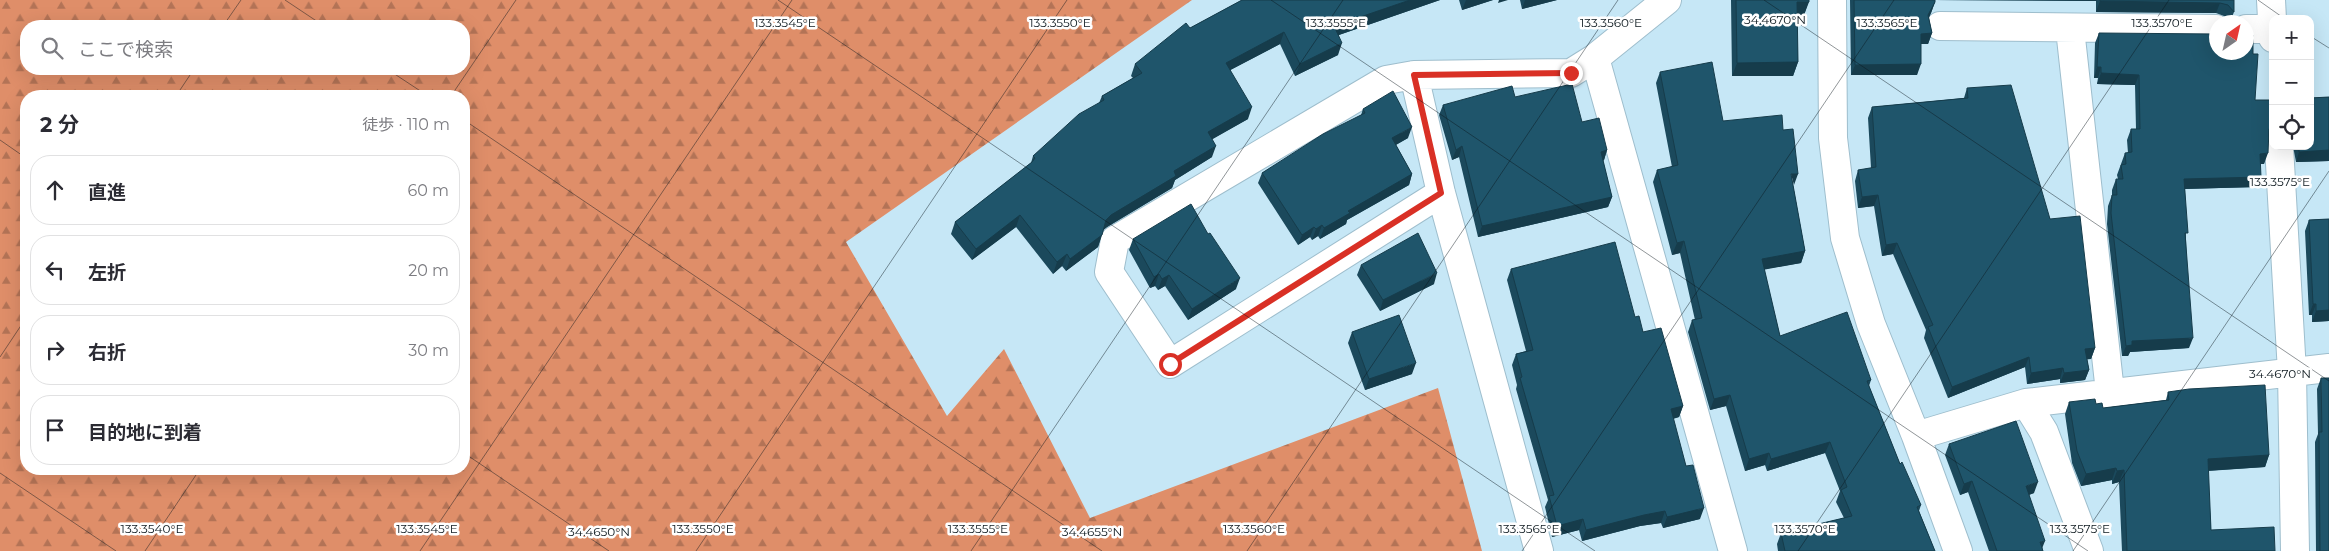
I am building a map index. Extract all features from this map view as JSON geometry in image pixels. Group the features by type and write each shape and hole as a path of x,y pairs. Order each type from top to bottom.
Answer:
{"street":[{"path":"1441,193 1170,364 1109,272 1115,240 1386,80 1414,75 1571,73 1595,58 1667,0"},
{"path":"1832,0 1833,138 1845,238 1870,324 1916,436 1958,551"},
{"path":"2271,0 2272,15"},
{"path":"1940,26 2070,29 2209,29"},
{"path":"2254,29 2269,28"},
{"path":"2070,29 2110,392"},
{"path":"1595,58 1733,551"},
{"path":"1414,75 1441,193 1539,551"},
{"path":"2279,150 2292,372 2296,551"},
{"path":"1916,436 2026,403 2329,368"},
{"path":"2026,403 2044,432 2089,551"}],"green space":[{"path":"0,0 1192,0 846,242 947,416 1004,349 1090,518 1438,388 1482,551 0,551"}],"building":[{"path":"1242,0 1410,0 1334,26 1342,43 1300,64 1284,32 1226,63 1252,107 1208,132 1216,146 1174,171 1176,176 1111,215 1106,220 1102,235 1070,259 1067,254 1057,262 1020,215 976,249 955,222 1032,162 1035,158 1033,156 1079,114 1104,100 1102,96 1142,73 1135,64 1186,23 1190,28"},
{"path":"1736,0 1809,0 1809,2 1797,2 1798,62 1737,63"},
{"path":"1854,0 1935,0 1928,15 1932,33 1921,34 1921,64 1855,65"},
{"path":"2100,0 2234,0 2234,12 2228,5 2220,3"},
{"path":"2099,33 2209,34 2209,60 2254,60 2254,54 2258,54 2255,100 2269,100 2268,153 2260,154 2261,177 2184,179 2188,233 2185,233 2193,338 2132,341 2132,345 2126,346 2111,213 2112,195 2117,195 2116,179 2123,179 2121,165 2126,164 2125,153 2132,152 2131,129 2140,129 2139,75 2101,73 2101,67 2097,67"},
{"path":"1712,62 1723,121 1782,115 1783,130 1793,129 1798,174 1791,174 1805,251 1762,259 1780,336 1847,312 1871,380 1867,381 1900,464 1902,462 1921,505 1917,507 1935,551 1785,551 1781,533 1852,516 1841,490 1847,487 1830,442 1771,459 1769,453 1749,459 1730,395 1714,399 1692,320 1702,318 1684,241 1677,243 1657,170 1678,165 1660,72"},
{"path":"1572,84 1582,122 1599,118 1607,150 1601,152 1612,197 1482,226 1462,146 1456,150 1443,105 1512,86 1515,97"},
{"path":"2011,85 2050,219 2080,216 2095,348 2085,349 2089,370 2064,373 2063,368 2031,373 2029,357 1952,387 1928,327 1933,325 1897,243 1886,245 1878,195 1862,197 1858,170 1876,167 1872,107 1968,98 1967,88"},
{"path":"1393,91 1412,127 1392,138 1412,174 1348,211 1350,213 1324,228 1322,225 1316,229 1314,227 1302,235 1262,173 1323,134 1365,113 1363,109"},
{"path":"2329,97 2329,150 2299,152 2299,150 2314,150 2314,98"},
{"path":"1191,204 1208,234 1210,233 1240,278 1192,309 1169,275 1162,279 1159,274 1154,277 1133,239"},
{"path":"2329,219 2329,310 2316,311 2316,304 2313,304 2309,220"},
{"path":"1418,233 1437,273 1383,300 1361,265"},
{"path":"1615,242 1635,317 1639,316 1643,332 1661,328 1683,406 1671,409 1686,466 1693,465 1704,508 1667,517 1665,511 1586,530 1583,519 1557,526 1549,496 1554,495 1520,378 1522,377 1516,354 1533,350 1511,269"},
{"path":"1399,315 1416,363 1369,379 1352,332"},
{"path":"2321,378 2329,378 2329,551 2320,551 2319,432 2322,432"},
{"path":"2265,385 2269,455 2208,459 2211,530 2274,527 2275,551 2127,551 2124,470 2117,471 2116,468 2086,474 2077,451 2069,402 2095,399 2096,404 2102,403 2103,408 2169,400 2168,392 2189,389"},
{"path":"2016,421 2038,482 2026,486 2045,541 2040,542 2043,551 1997,551 1972,481 1964,484 1949,444"}],"route":[{"path":"1170,364 1441,193 1414,75 1571,73"}]}
